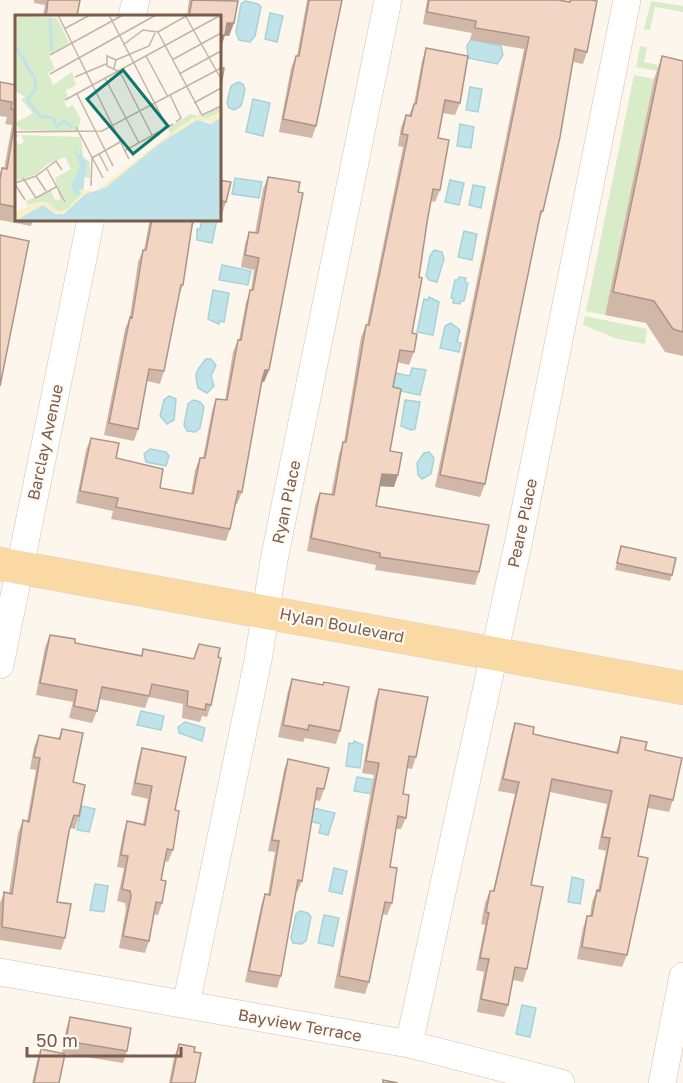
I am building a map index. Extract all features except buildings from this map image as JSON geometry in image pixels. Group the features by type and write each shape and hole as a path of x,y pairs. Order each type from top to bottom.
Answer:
{"main road":[{"name":"Hylan Boulevard","path":"10,565 683,688"}],"street":[{"path":"132,15 136,0"},
{"name":"Ryan Place","path":"186,1005 258,660 274,560 388,0"},
{"name":"Peare Place","path":"409,1044 521,529 627,0"},
{"name":"Barclay Avenue","path":"0,665 10,565 91,220"},
{"name":"Bayview Terrace","path":"0,972 409,1044 561,1083"},
{"path":"662,1083 683,976"}],"green space":[{"path":"651,1 683,6 683,12 655,7 650,30 644,29"},
{"path":"640,46 647,47 644,62 683,70 683,76 636,67"},
{"path":"634,75 654,79 605,315 586,311"},
{"path":"585,316 647,329 645,344 618,339 583,325"}],"water":[{"path":"245,1 261,7 255,36 250,42 239,40 236,32 241,4"},
{"path":"270,13 283,16 277,42 265,39"},
{"path":"471,39 501,46 503,55 497,64 468,58 467,46"},
{"path":"238,82 243,84 245,90 241,106 234,110 229,108 227,102 231,86"},
{"path":"470,87 482,89 478,112 466,110"},
{"path":"253,99 270,103 263,136 246,132"},
{"path":"460,124 474,127 471,148 457,146"},
{"path":"235,178 262,182 259,198 232,194"},
{"path":"450,180 464,183 459,205 445,202"},
{"path":"473,185 485,187 481,208 469,205"},
{"path":"202,220 217,220 212,243 197,240 197,229 200,229"},
{"path":"464,231 477,234 472,260 458,257"},
{"path":"434,250 442,252 444,259 437,282 429,280 426,276 430,256"},
{"path":"222,265 251,271 248,285 219,280"},
{"path":"459,277 466,278 465,282 468,283 464,301 460,304 453,303 454,299 451,298 455,280"},
{"path":"213,290 229,293 224,322 219,321 219,324 208,319"},
{"path":"429,297 439,302 433,335 417,332 424,299 428,300"},
{"path":"451,323 460,330 457,342 461,343 459,352 440,348 445,326"},
{"path":"206,359 211,359 216,365 211,376 214,386 207,393 198,388 196,378 198,369"},
{"path":"412,368 426,370 420,395 391,389 395,373 410,376"},
{"path":"169,396 176,399 174,420 167,424 160,416 164,400"},
{"path":"193,400 200,402 204,407 200,428 195,432 187,431 184,425 188,404"},
{"path":"405,400 420,402 415,429 411,430 401,426"},
{"path":"150,449 166,452 169,456 166,466 146,462 144,454"},
{"path":"429,452 434,458 431,474 422,479 418,475 417,463 424,453"},
{"path":"141,711 164,716 161,730 137,725"},
{"path":"185,722 205,728 202,741 179,733 178,727"},
{"path":"354,741 363,745 360,768 346,766 349,743 353,744"},
{"path":"357,777 386,782 384,796 354,791"},
{"path":"82,806 95,809 89,832 77,830"},
{"path":"309,807 335,813 328,835 319,833 321,824 306,820"},
{"path":"334,868 347,871 342,894 329,891"},
{"path":"572,877 584,880 580,904 568,902"},
{"path":"95,884 108,886 104,912 90,910"},
{"path":"300,911 308,913 311,917 306,941 301,944 293,943 291,938 296,914"},
{"path":"324,915 339,918 333,946 318,943"},
{"path":"522,1005 536,1008 530,1037 516,1034"}]}
